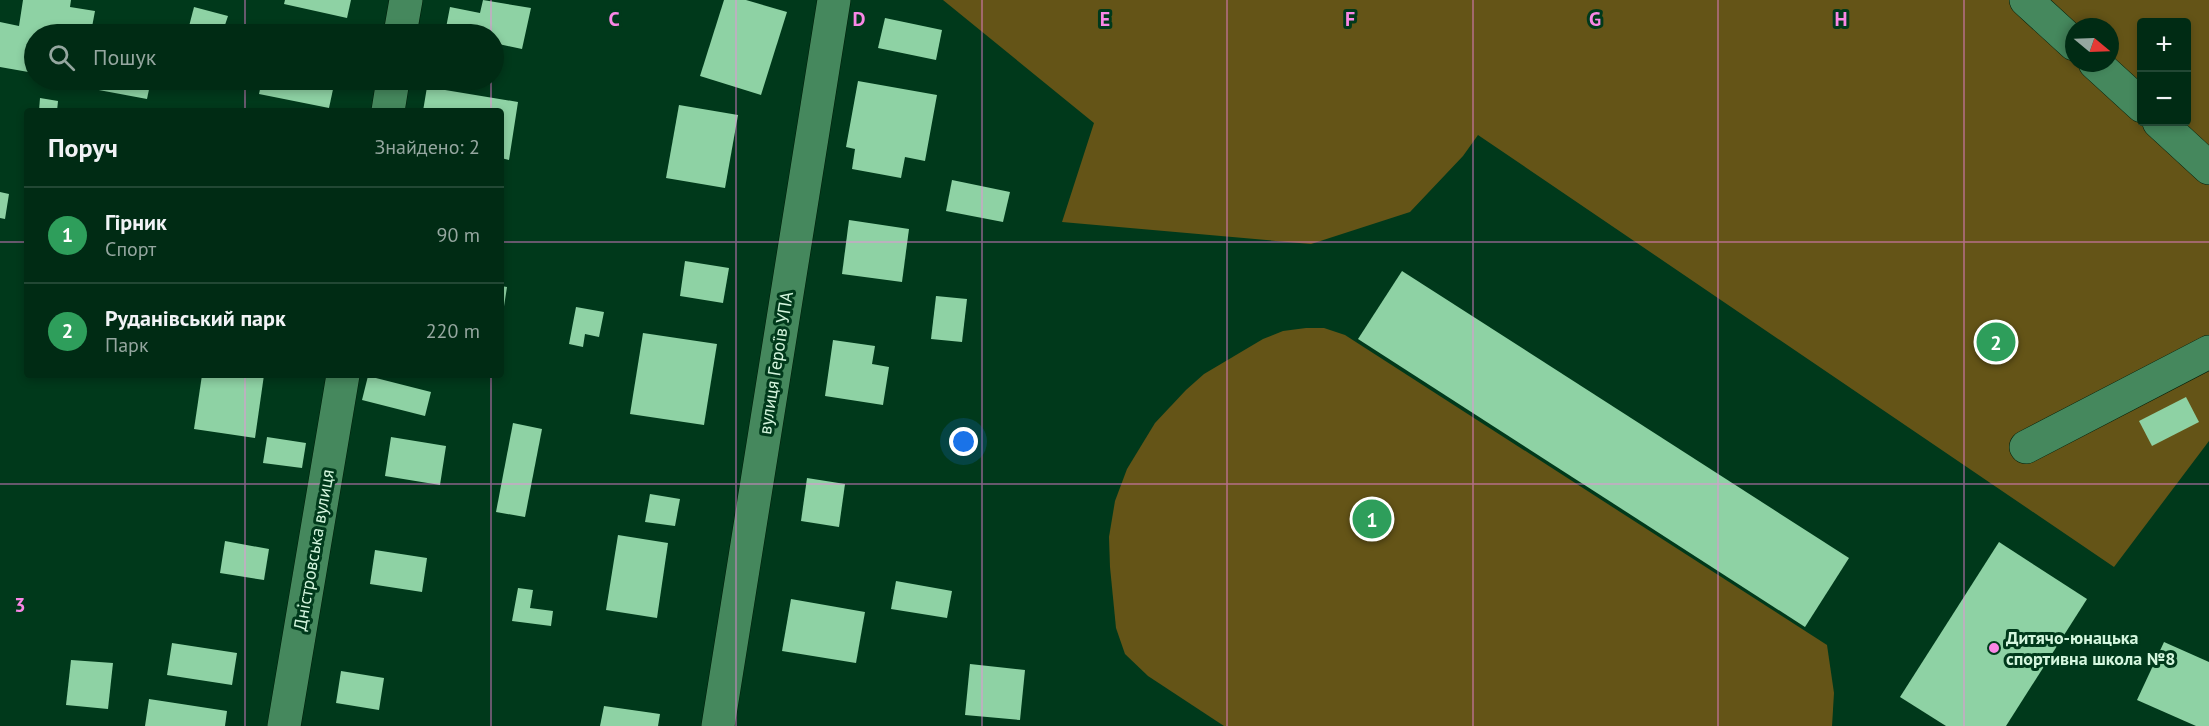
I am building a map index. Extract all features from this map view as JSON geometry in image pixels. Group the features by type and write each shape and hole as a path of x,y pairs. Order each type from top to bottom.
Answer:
{"street":[{"path":"402,24 406,0"},
{"name":"вулиця Героїв УПА","path":"718,726 834,0"},
{"path":"2026,0 2065,36"},
{"path":"2105,72 2137,101"},
{"path":"388,108 391,90"},
{"path":"2163,126 2209,168"},
{"path":"2026,447 2209,352"},
{"name":"Дністровська вулиця","path":"284,726 342,378"}],"shaded area":[{"path":"943,0 2209,0 2209,441 2114,567 1478,135 1463,156 1410,212 1311,244 1062,222 1094,123"},
{"path":"1324,328 1345,335 1827,645 1834,693 1832,726 1224,726 1148,676 1125,654 1116,628 1109,537 1115,501 1127,469 1155,423 1204,374 1263,339 1283,331"}],"building":[{"path":"23,0 71,0 70,7 95,11 93,24 24,24 24,71 0,67 0,22 19,26"},
{"path":"285,0 351,0 347,18 284,4"},
{"path":"483,0 531,8 522,49 504,45 504,24 447,24 450,7 480,13"},
{"path":"724,0 746,0 787,12 761,95 700,76"},
{"path":"194,7 228,16 225,24 190,24"},
{"path":"885,18 942,30 936,60 878,48"},
{"path":"858,81 937,95 925,161 905,157 901,178 852,169 855,149 846,147"},
{"path":"99,90 149,90 147,99"},
{"path":"260,90 333,90 329,108 259,94"},
{"path":"426,90 445,90 518,102 509,160 504,159 504,108 424,108"},
{"path":"40,98 58,101 57,108 39,108"},
{"path":"679,105 738,115 725,188 666,178"},
{"path":"952,180 1010,192 1003,222 946,211"},
{"path":"0,192 9,194 5,219 0,218"},
{"path":"849,220 909,229 902,282 842,274"},
{"path":"685,261 729,268 723,303 680,296"},
{"path":"1402,271 1849,558 1805,627 1358,339"},
{"path":"504,286 507,287 504,306"},
{"path":"936,296 967,299 962,342 931,339"},
{"path":"576,307 604,312 599,337 585,334 583,347 569,344"},
{"path":"643,333 717,344 704,425 630,414"},
{"path":"833,340 875,346 872,364 889,367 883,405 825,396"},
{"path":"202,378 264,378 255,438 194,429"},
{"path":"368,378 376,378 431,392 425,416 362,400"},
{"path":"2186,397 2199,422 2152,446 2139,421"},
{"path":"513,423 542,429 525,517 496,512"},
{"path":"267,437 306,443 302,468 263,463"},
{"path":"391,437 446,446 440,485 385,476"},
{"path":"807,478 845,484 839,527 801,521"},
{"path":"650,494 680,499 675,526 645,522"},
{"path":"618,535 668,543 657,618 606,610"},
{"path":"225,541 269,549 264,580 220,573"},
{"name":"Дитячо-юнацька спортивна школа №8","path":"1999,542 2087,599 2006,726 1946,726 1900,697"},
{"path":"375,550 427,558 422,592 370,584"},
{"path":"896,581 952,591 947,618 891,609"},
{"path":"518,588 533,590 530,608 553,611 551,626 512,621"},
{"path":"791,599 865,612 856,663 782,651"},
{"path":"2164,642 2209,662 2209,726 2196,726 2137,700"},
{"path":"172,643 237,653 232,685 167,675"},
{"path":"71,660 113,663 108,709 66,705"},
{"path":"970,664 1025,670 1020,720 965,715"},
{"path":"341,671 384,678 379,710 336,703"},
{"path":"149,699 227,711 225,726 145,726"},
{"path":"604,706 660,714 658,726 600,726"}],"place":[{"name":"Руданівський парк","path":"1996,342"},
{"name":"Гірник","path":"1372,519"},
{"name":"Дитячо-юнацька спортивна школа №8","path":"1994,648"}]}
